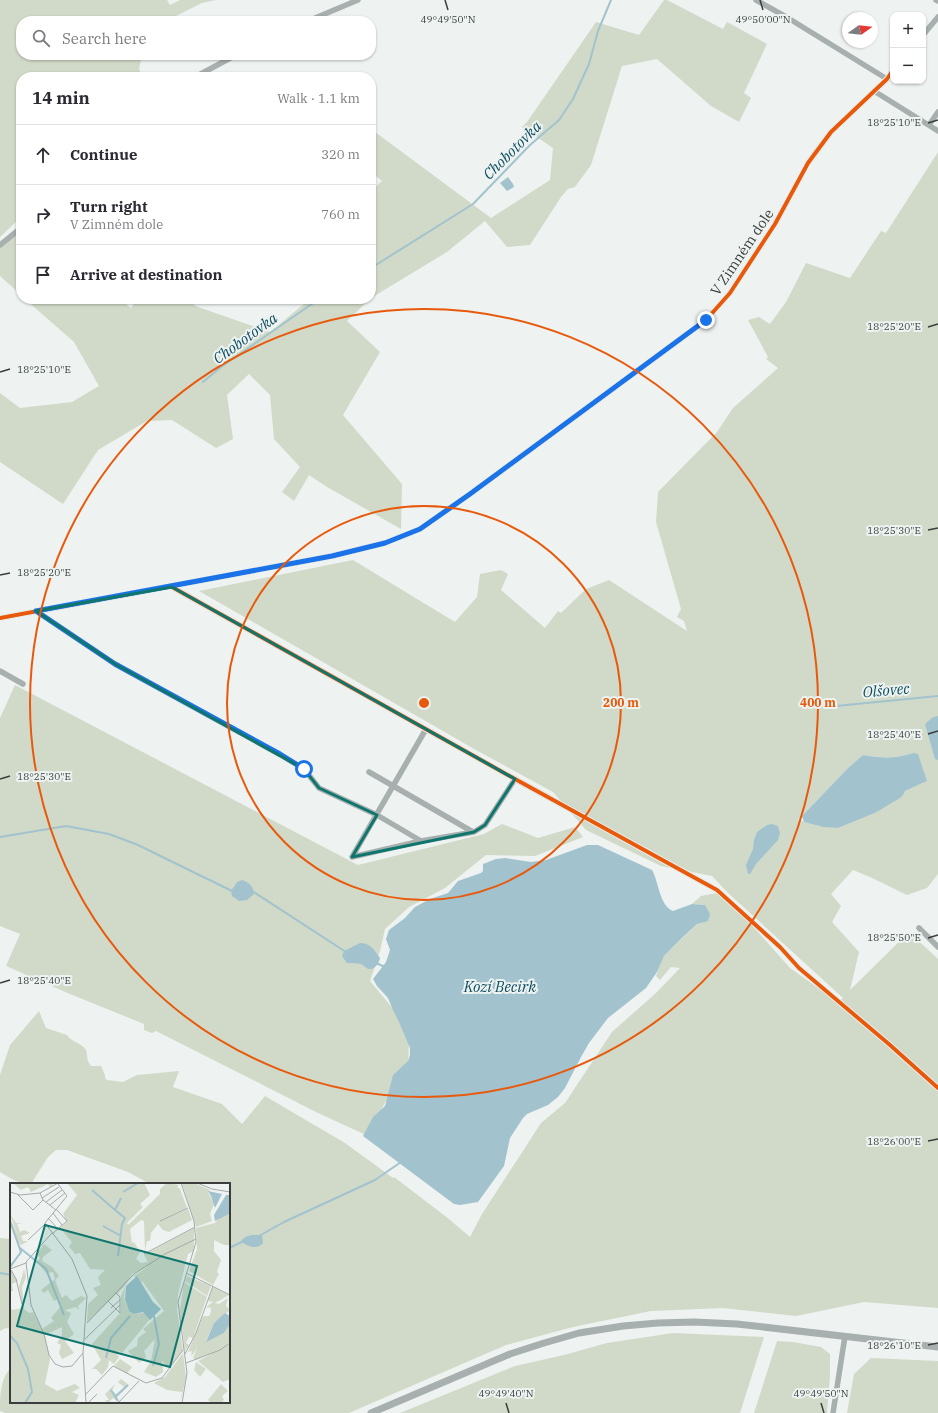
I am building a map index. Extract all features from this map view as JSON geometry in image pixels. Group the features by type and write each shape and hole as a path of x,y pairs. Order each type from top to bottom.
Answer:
{"street":[{"path":"319,16 340,6 358,0"},
{"path":"756,0 795,22 886,79"},
{"path":"926,31 938,17"},
{"path":"204,72 227,60"},
{"name":"V Zimném dole","path":"0,618 332,556 385,543 420,529 470,494 706,320 730,293 774,224 808,163 831,132 890,74"},
{"path":"874,91 938,131"},
{"path":"929,125 938,112"},
{"path":"0,245 16,232"},
{"path":"172,587 717,890 780,947 799,968 938,1088"},
{"path":"36,611 115,664 280,754 304,769 319,788 377,815 422,841"},
{"path":"0,671 23,684"},
{"path":"426,729 352,857 422,841 474,832 485,825 515,779"},
{"path":"369,772 474,832"},
{"path":"919,928 938,947"},
{"path":"371,1413 452,1377 510,1354 572,1335 608,1328 658,1323 694,1322 737,1324 938,1347"},
{"path":"833,1413 845,1336"}],"highlighted area":[{"path":"172,587 515,779 485,825 474,832 352,857 377,815 319,788 304,769 115,664 36,611"}],"green space":[{"path":"0,0 167,0 170,5 180,0 216,0 202,3 176,16 16,16 16,60 141,60 139,69 140,72 16,72 16,222 0,237"},
{"path":"664,0 667,0 723,29 727,22 767,44 744,93 751,98 739,122 711,106 657,59 622,66 591,165 575,187 568,189 561,197 530,245 507,247 485,221 447,252 376,295 376,186 382,181 376,176 376,133 491,218 550,180 553,148 522,127 527,122 596,22 639,35"},
{"path":"938,152 938,874 927,888 907,895 853,870 831,894 841,906 832,922 859,952 850,990 909,932 938,959 938,1308 864,1302 796,1316 723,1308 651,1311 573,1327 506,1345 349,1413 5,1413 0,1411 3,1383 7,1372 10,1369 10,1403 230,1403 230,1183 148,1183 128,1172 67,1150 56,1150 48,1157 32,1183 19,1182 0,1172 0,1075 10,1045 39,1011 46,1028 67,1035 82,1046 86,1050 89,1064 91,1066 101,1066 107,1080 123,1082 137,1075 179,1071 173,1087 222,1104 242,1124 265,1096 345,1143 393,1178 394,1177 470,1237 482,1214 541,1123 565,1103 612,1032 656,993 680,968 671,967 660,980 656,976 664,956 697,924 708,920 705,905 692,904 701,896 717,893 749,922 790,968 838,1002 843,998 727,892 712,876 661,866 586,830 553,792 476,750 199,591 353,560 455,622 477,597 480,574 501,570 508,574 501,590 545,628 558,611 561,613 586,589 609,580 687,631 684,621 677,617 681,609 656,522 658,492 717,432 733,408 778,368 766,359 768,357 748,320 759,317 770,324 786,302 806,263 850,278 881,231 886,233","holes":["913,753 927,781 905,791 875,813 838,828 819,826 798,820 848,768 863,755 888,757"]},
{"path":"16,234 16,290 0,276 0,247"},
{"path":"31,304 126,304 131,308 134,304 193,304 270,332 304,304 365,304 347,321 380,352 343,415 402,484 401,529 327,487 309,475 294,501 282,492 300,467 274,439 270,395 249,374 227,395 233,439 216,448 172,420 147,421 98,450 63,504 0,462 0,393 20,408 72,402 99,386 74,342"},
{"path":"15,685 358,865 484,834 502,824 538,838 575,827 583,837 535,856 486,855 445,888 409,907 385,929 380,951 370,981 400,1017 409,1044 408,1064 366,1135 318,1113 156,1031 152,1033 144,1030 144,1024 6,966 20,934 0,926 0,718"},
{"path":"0,1238 10,1239 10,1329 6,1328 0,1331"},
{"path":"673,1333 764,1337 740,1413 400,1413 515,1366 564,1355 607,1343"},
{"path":"777,1341 821,1347 830,1354 827,1413 754,1413"},
{"path":"871,1358 938,1361 938,1413 847,1413 854,1374"}],"water":[{"path":"508,177 514,187 507,191 500,183"},
{"path":"938,716 938,760 935,759 925,724 933,717"},
{"path":"913,753 918,754 927,781 905,791 900,798 875,813 838,828 823,827 804,822 802,816 848,768 863,755 888,757"},
{"path":"772,824 778,826 780,833 778,840 756,864 750,874 748,874 746,865 753,849 757,832 767,825"},
{"name":"Kozí Becirk","path":"587,845 598,845 652,870 662,899 668,908 673,911 692,904 705,905 710,914 708,921 697,924 684,936 664,956 657,972 646,988 608,1018 589,1043 565,1088 558,1097 548,1105 527,1114 523,1118 510,1138 504,1166 478,1202 460,1205 454,1204 363,1136 373,1117 385,1106 393,1075 408,1061 410,1055 410,1048 388,998 373,979 386,962 390,950 386,939 389,930 405,918 415,907 430,899 448,893 458,881 481,873 483,871 483,864 496,859 505,858 531,862 546,860"},
{"path":"242,880 251,885 254,894 247,900 239,901 232,896 231,891 237,882"},
{"path":"360,943 370,946 380,958 375,967 368,969 359,964 347,963 342,956 344,951"},
{"path":"251,1235 262,1235 263,1243 252,1247 241,1241 245,1237"}],"waterway":[{"name":"Chobotovka","path":"376,265 473,204 530,145 559,120 573,99 589,64 598,31 611,0"},
{"name":"Chobotovka","path":"203,382 221,367 312,304"},
{"name":"Olšovec","path":"836,706 938,696"},
{"path":"0,837 66,826 109,834 138,845 232,891"},
{"path":"252,891 346,952"},
{"path":"376,963 385,967"},
{"path":"259,1236 284,1222 375,1180 401,1162"},
{"path":"230,1248 244,1241"},
{"path":"0,1273 10,1275"}],"cycle path":[{"path":"0,618 332,556 385,543 420,529 470,494 706,320 730,293 775,224 808,163 831,132 890,74"},
{"path":"172,587 717,890 780,947 799,968 938,1088"}],"route":[{"path":"304,769 280,754 115,664 36,611 172,587 332,556 385,543 420,529 470,494 706,320"}]}
